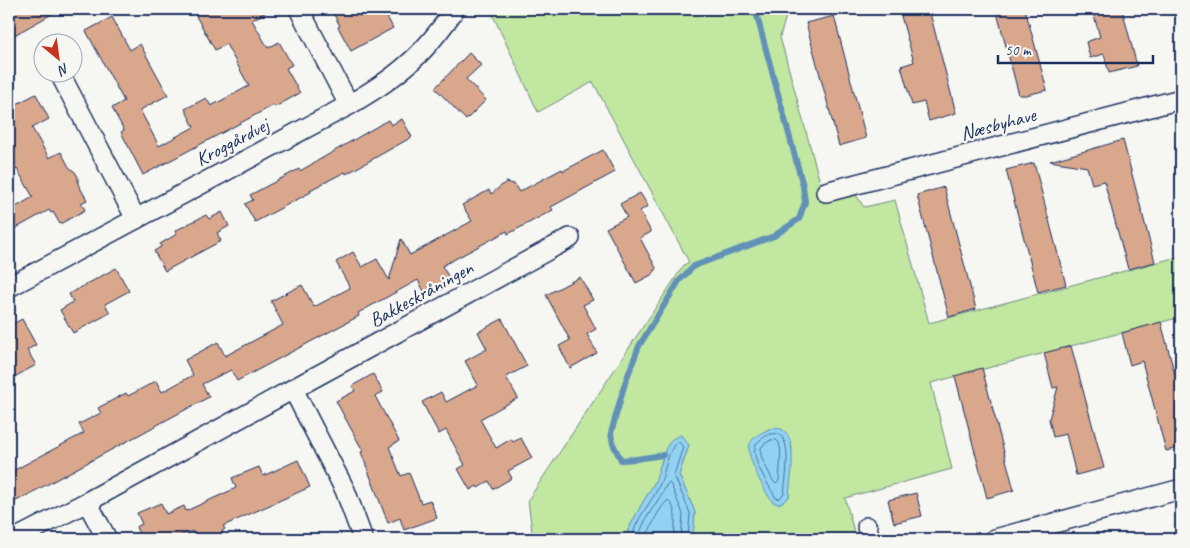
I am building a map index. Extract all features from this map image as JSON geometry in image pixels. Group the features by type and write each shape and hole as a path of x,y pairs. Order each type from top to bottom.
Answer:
{"street":[{"path":"299,9 349,105"},
{"name":"Kroggårdvej","path":"9,287 349,105 384,83 408,64 437,34 455,9"},
{"path":"65,82 136,219"},
{"name":"Næsbyhave","path":"826,192 1181,99"},
{"name":"Bakkeskråningen","path":"16,539 570,238"},
{"path":"293,389 345,490 363,539"},
{"path":"995,539 1181,489"},
{"path":"87,502 108,539"}],"green space":[{"path":"490,9 788,9 780,37 821,186 823,202 856,195 864,207 895,200 929,323 1181,256 1181,317 931,383 952,469 845,498 856,539 692,539 695,512 679,475 689,445 666,448 655,482 628,530 627,539 533,539 528,500 684,265 689,262 593,82 538,112","holes":["769,429 775,429 792,447 789,497 764,432"]}],"water":[{"path":"769,429 781,429 787,433 792,449 789,497 779,504 774,503 765,491 749,452 752,441"},
{"path":"681,435 689,445 679,475 695,512 692,539 627,539 628,530 655,482 666,448 672,439"}],"building":[{"path":"9,9 61,9 9,38"},
{"path":"192,9 272,9 252,20 268,48 279,42 292,65 286,68 300,93 143,175 121,132 124,130 112,108 124,101 86,31 112,17 130,50 140,44 168,95 140,110 159,146 194,127 185,109 206,98 211,106 249,86 226,44 215,50"},
{"path":"331,9 355,9 359,16 373,9 383,9 393,28 351,51"},
{"path":"899,9 929,9 956,113 929,121 924,102 912,105 901,66 914,62"},
{"path":"996,9 1025,9 1047,90 1019,95"},
{"path":"1092,9 1122,9 1137,66 1109,73 1104,54 1090,58 1086,42 1100,37"},
{"path":"834,16 866,138 839,146 806,23"},
{"path":"469,53 481,65 466,79 486,100 466,120 435,88"},
{"path":"36,94 49,119 32,128 49,158 61,152 69,167 78,177 78,184 87,200 81,203 85,210 60,224 53,212 51,213 49,210 9,232 9,211 33,197 9,157 9,108"},
{"path":"402,119 412,137 346,174 345,172 310,190 311,192 255,222 245,204 253,200 250,195 299,169 300,171 388,120 391,125"},
{"path":"1123,140 1155,262 1128,269 1104,181 1092,184 1087,167 1050,161"},
{"path":"603,150 615,172 551,207 553,210 508,234 507,231 442,266 451,281 448,283 450,285 431,295 429,293 426,295 418,280 358,313 359,316 237,381 231,370 202,384 209,397 9,505 9,473 84,433 79,424 101,413 98,408 126,393 128,396 156,381 162,392 193,375 185,360 218,342 225,356 283,325 271,301 302,285 314,307 350,288 336,262 353,252 362,267 377,259 389,280 401,239 410,255 472,221 462,205 489,190 491,194 506,182 514,184 519,192"},
{"path":"1034,163 1066,285 1038,292 1006,170"},
{"path":"944,187 976,309 949,317 917,195"},
{"path":"640,193 648,206 640,211 651,232 640,238 656,268 653,274 636,283 606,228 627,217 620,204"},
{"path":"222,212 229,226 217,233 221,241 165,271 154,251 161,247 160,244 177,234 175,231 188,224 206,215 209,219"},
{"path":"116,268 129,291 105,304 110,313 73,333 60,310 73,302 69,294"},
{"path":"580,277 593,300 583,305 596,329 587,334 597,353 570,368 559,346 570,340 546,295"},
{"path":"22,319 36,345 27,350 36,365 9,380 9,326"},
{"path":"502,319 527,366 506,377 518,398 480,419 496,448 511,439 513,442 521,438 532,458 508,471 512,478 493,489 489,481 478,488 477,486 470,490 458,469 465,465 446,430 439,434 422,402 441,392 446,402 478,385 465,361 487,349 478,332"},
{"path":"1161,322 1181,398 1181,447 1166,451 1142,361 1130,365 1122,333"},
{"path":"1071,346 1104,468 1076,475 1066,434 1053,437 1049,419 1058,387 1053,388 1044,353"},
{"path":"982,368 1014,490 987,498 955,376"},
{"path":"373,374 383,392 375,396 399,441 389,447 401,476 409,473 421,503 430,500 437,518 404,530 400,518 388,523 361,452 363,451 336,401 355,391 352,386"},
{"path":"298,460 310,487 223,526 225,529 222,531 223,533 208,539 195,539 192,531 173,539 141,539 136,527 142,524 137,513 161,503 166,514 184,506 186,511 236,488 232,478 259,467 263,476"},
{"path":"916,493 922,516 894,523 888,500"}],"waterway":[{"path":"663,455 621,460 613,444 611,433 625,383 639,346 679,281 694,266 774,236 799,219 805,202 803,186 755,9"}]}
